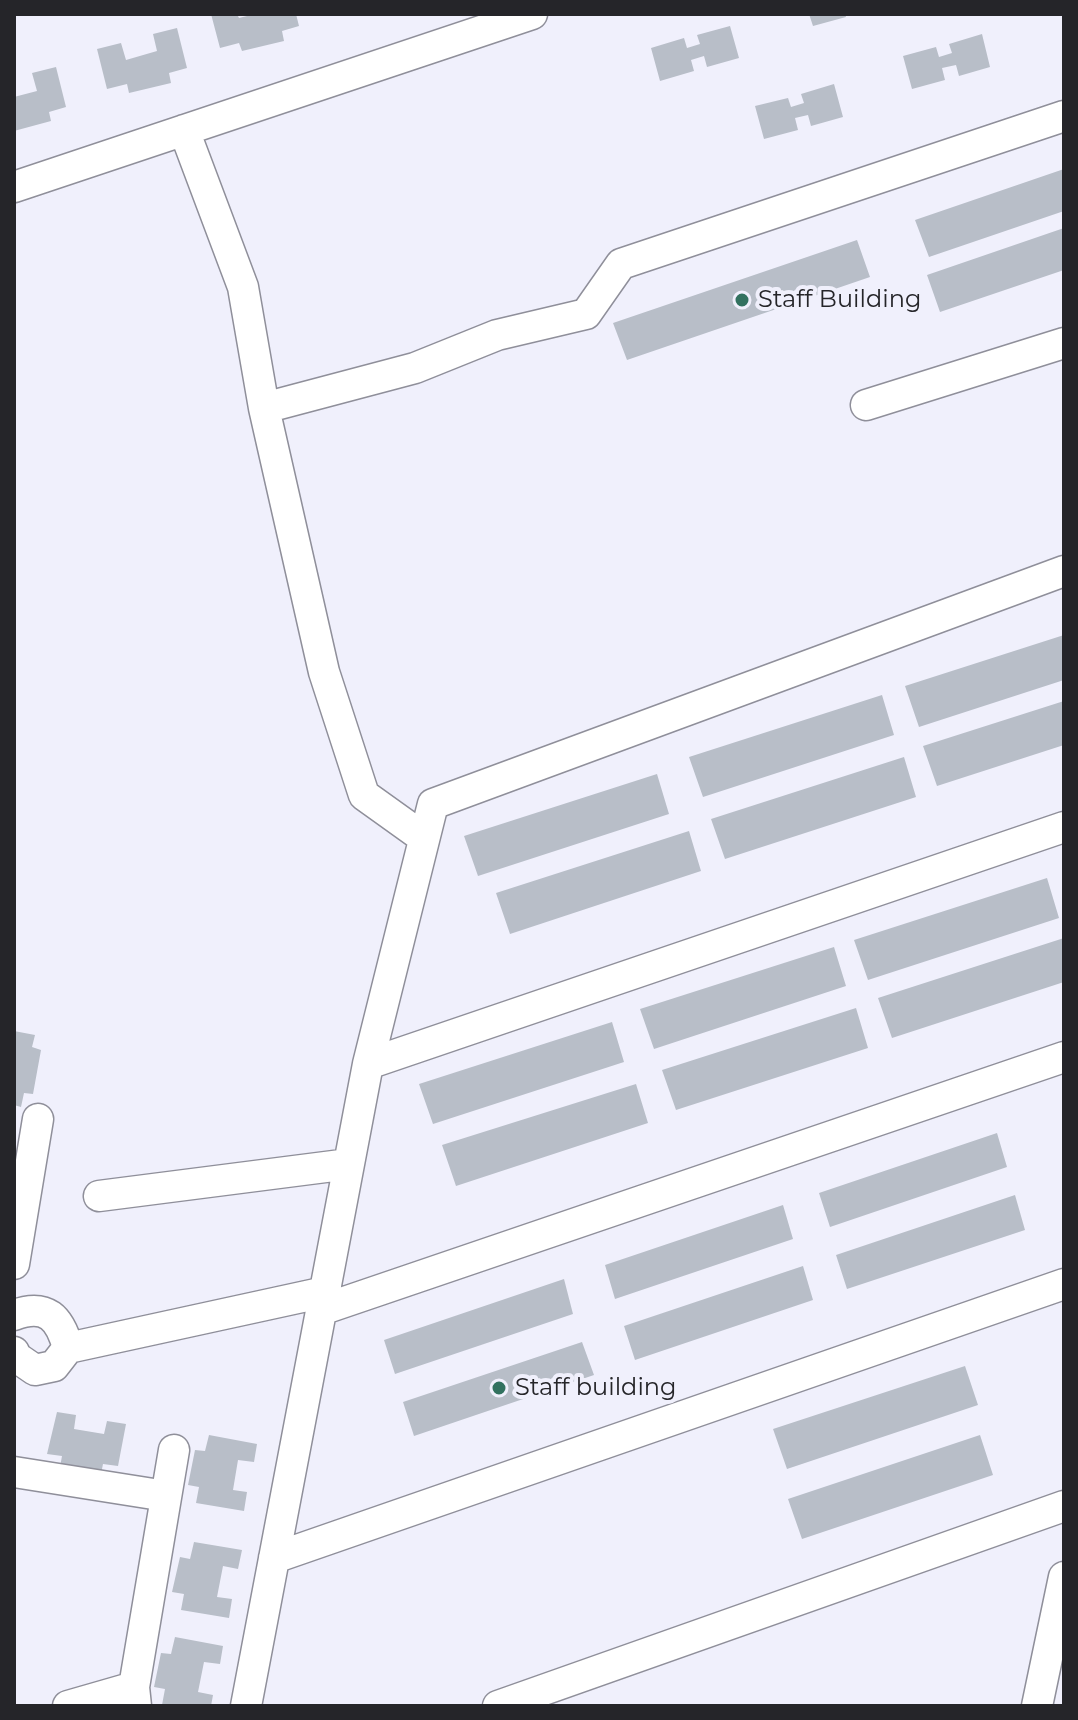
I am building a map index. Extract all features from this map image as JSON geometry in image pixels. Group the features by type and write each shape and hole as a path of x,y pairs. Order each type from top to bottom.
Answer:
{"street":[{"path":"14,187 532,14"},
{"path":"264,408 415,368 497,335 586,314 621,264 1064,116"},
{"path":"184,130 243,287 264,408 324,672 364,795 424,838"},
{"path":"866,405 1064,343"},
{"path":"246,1706 368,1064 433,804 1064,571"},
{"path":"368,1064 1064,827"},
{"path":"14,1352 16,1357 35,1370 54,1366 68,1348 323,1301 1064,1057"},
{"path":"14,1264 38,1119"},
{"path":"99,1196 349,1164"},
{"path":"274,1558 1064,1284"},
{"path":"14,1315 38,1311 52,1315 63,1329 68,1348"},
{"path":"68,1706 135,1697 174,1450"},
{"path":"14,1472 166,1496"},
{"path":"498,1706 1064,1506"},
{"path":"1037,1706 1064,1577"}],"building":[{"path":"211,14 237,14 239,18 255,14 296,14 299,26 282,31 284,41 242,51 239,43 220,48"},
{"path":"809,14 845,14 846,17 813,26"},
{"path":"730,26 739,58 707,67 704,56 691,60 694,71 660,81 651,48 684,38 687,48 700,44 697,35"},
{"path":"177,28 187,68 169,73 171,83 129,93 127,84 107,89 97,49 121,43 126,60 157,51 153,34"},
{"path":"982,34 990,67 959,76 956,65 942,68 945,80 912,89 903,56 936,47 939,57 952,53 949,44"},
{"path":"56,67 66,107 49,112 51,121 14,131 14,97 37,91 32,73"},
{"path":"834,84 843,117 811,126 808,115 795,118 798,130 764,139 755,106 788,98 791,107 804,103 801,94"},
{"name":"Staff Building","path":"1064,169 1064,211 929,257 915,220"},
{"name":"Staff Building","path":"1064,228 1064,270 940,312 927,275"},
{"name":"Staff Building","path":"857,240 870,277 627,360 613,323"},
{"path":"1064,635 1064,680 919,727 905,686"},
{"path":"882,695 894,735 703,797 689,757"},
{"path":"1064,701 1064,745 937,786 923,746"},
{"path":"904,757 916,797 725,859 711,819"},
{"path":"657,774 669,814 478,876 464,836"},
{"path":"689,831 701,871 510,934 496,893"},
{"path":"1047,878 1059,918 868,980 854,940"},
{"path":"1064,938 1064,982 892,1038 878,998"},
{"path":"834,947 846,986 654,1049 640,1009"},
{"path":"856,1008 868,1048 676,1110 662,1070"},
{"path":"612,1022 624,1062 433,1124 419,1084"},
{"path":"14,1031 35,1035 32,1047 41,1050 33,1094 24,1093 21,1107 14,1105"},
{"path":"636,1084 648,1123 456,1186 442,1145"},
{"path":"997,1133 1007,1167 830,1227 819,1193"},
{"path":"1015,1195 1025,1230 847,1289 836,1255"},
{"path":"783,1205 793,1239 615,1299 605,1265"},
{"name":"Staff building","path":"803,1266 813,1300 635,1360 624,1326"},
{"name":"Staff building","path":"564,1279 573,1314 395,1374 384,1340"},
{"name":"Staff building","path":"582,1342 594,1375 414,1436 403,1402"},
{"path":"965,1366 978,1405 787,1469 773,1429"},
{"path":"57,1412 76,1415 74,1429 104,1434 107,1421 126,1424 118,1466 103,1464 101,1474 60,1467 62,1456 47,1454"},
{"path":"209,1435 257,1444 254,1462 238,1460 233,1490 247,1492 244,1511 196,1503 199,1487 188,1485 195,1450 205,1451"},
{"path":"980,1435 993,1475 802,1539 788,1499"},
{"path":"194,1542 242,1550 238,1569 223,1566 217,1597 232,1599 229,1618 181,1610 184,1594 172,1592 180,1557 190,1559"},
{"path":"175,1637 223,1646 220,1664 204,1662 198,1692 213,1695 211,1706 162,1705 165,1689 154,1687 161,1653 171,1654"}],"place":[{"name":"Staff Building","path":"742,300"},
{"name":"Staff building","path":"499,1388"}]}
